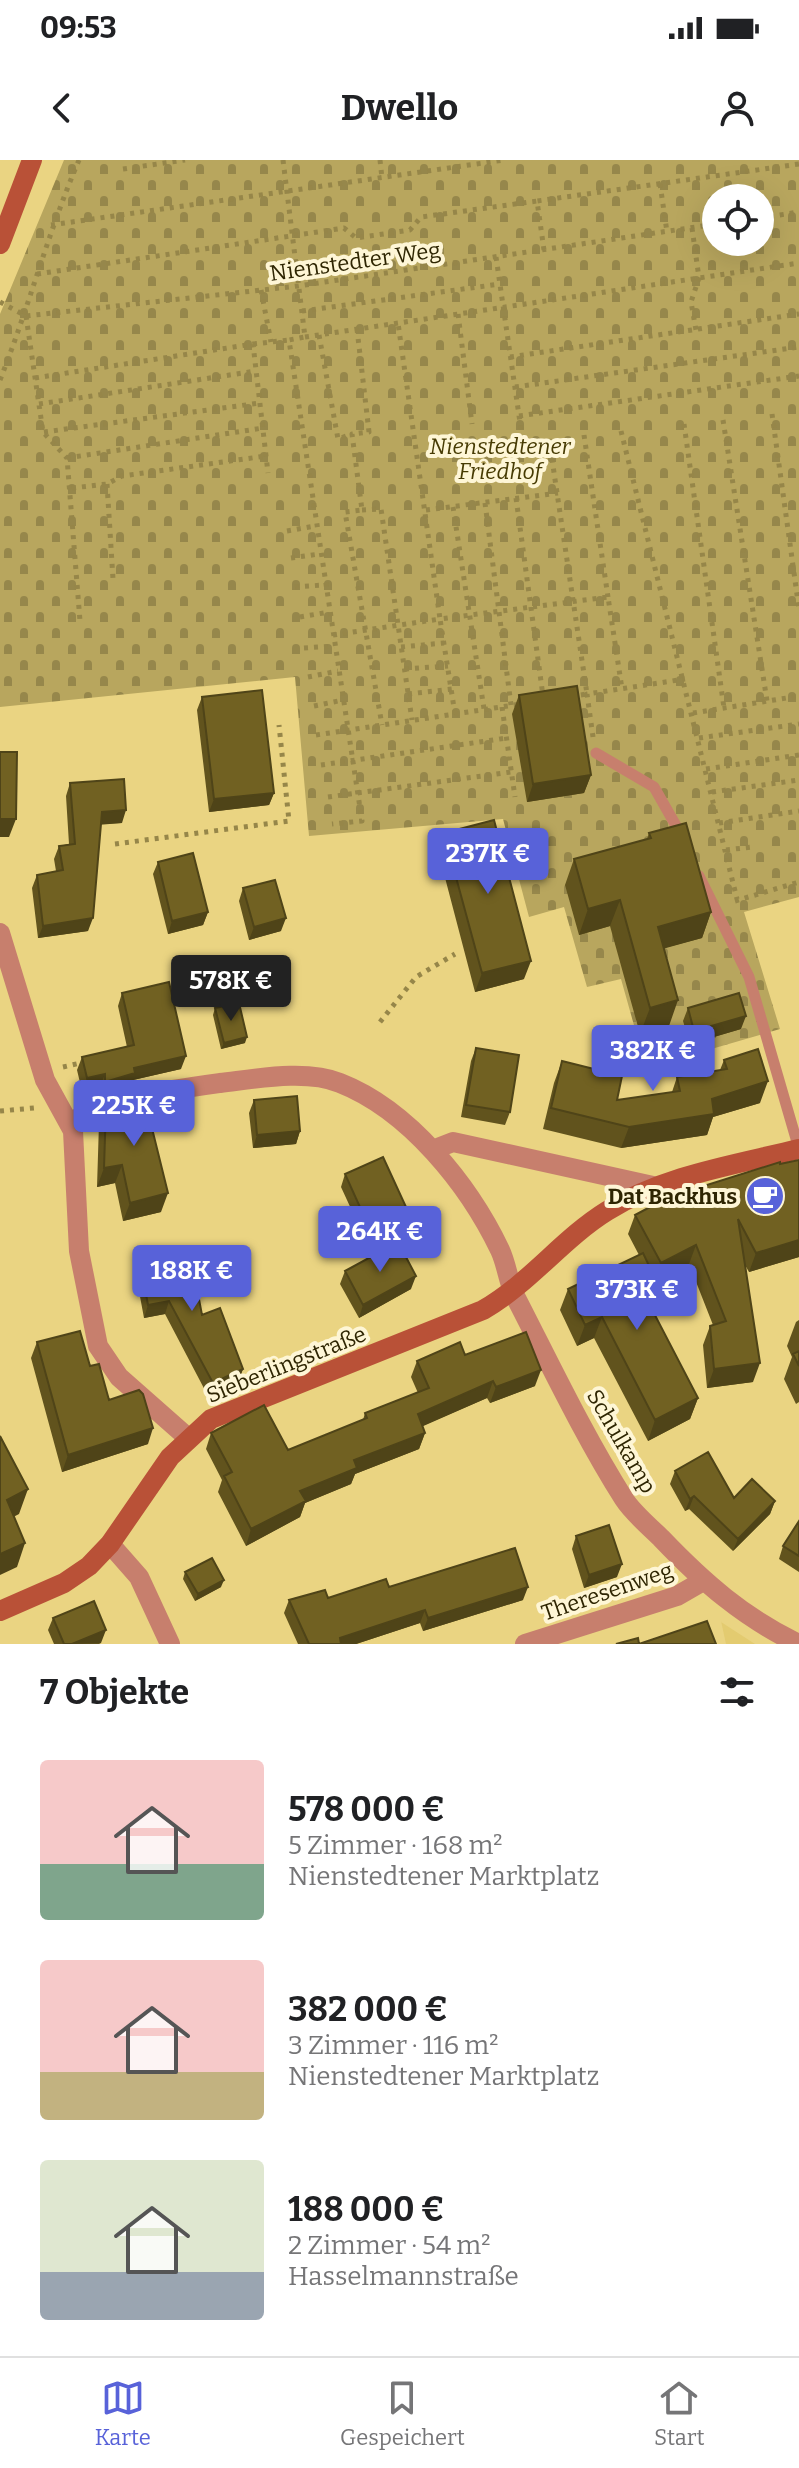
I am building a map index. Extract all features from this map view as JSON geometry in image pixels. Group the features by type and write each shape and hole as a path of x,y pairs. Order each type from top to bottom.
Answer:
{"street":[{"path":"0,244 32,160"},
{"path":"0,933 45,1080 69,1123 77,1157 79,1251 98,1346 119,1377 187,1437"},
{"name":"Schulkamp","path":"69,1123 98,1108 147,1095 241,1080 314,1078 339,1082 411,1129 435,1149 500,1251 513,1292 625,1501 703,1581 755,1621 799,1644"},
{"path":"435,1149 453,1142 653,1186"},
{"name":"Sieberlingstraße","path":"0,1611 64,1583 89,1566 110,1544 154,1478 187,1437 211,1419 236,1406 444,1327 513,1292 587,1225 653,1186 799,1149"},
{"path":"110,1544 139,1577 170,1644"},
{"name":"Theresenweg","path":"525,1644 677,1596 703,1581"}],"lane":[{"path":"596,753 654,787 690,854"},
{"path":"696,868 749,977 799,1149"}],"path":[{"path":"0,380 26,316 51,225 79,160"},
{"path":"123,169 185,160"},
{"path":"283,160 305,337"},
{"path":"380,160 382,178"},
{"path":"424,160 425,171"},
{"path":"51,225 504,160"},
{"path":"37,274 344,228 356,238 410,230 421,217 799,164"},
{"path":"660,184 667,232"},
{"path":"537,201 544,250"},
{"path":"774,216 799,212"},
{"name":"Nienstedter Weg","path":"26,316 298,286 702,226"},
{"path":"692,228 699,278 691,302 696,330"},
{"path":"496,257 523,443"},
{"path":"35,378 799,263"},
{"path":"302,311 500,284"},
{"path":"261,290 271,342"},
{"path":"0,302 26,316"},
{"path":"458,314 472,424"},
{"path":"510,357 799,314"},
{"path":"26,316 43,432 67,458 72,488 80,621"},
{"path":"398,323 455,714"},
{"path":"319,335 338,439 369,432 357,329"},
{"path":"289,340 319,554 362,821 332,824"},
{"path":"253,344 268,473"},
{"path":"515,387 799,347"},
{"path":"39,404 256,371"},
{"path":"519,416 799,376"},
{"path":"43,432 260,403"},
{"path":"772,414 799,609"},
{"path":"723,420 767,701"},
{"path":"684,424 724,708"},
{"path":"67,458 263,428"},
{"path":"621,431 685,679 737,899 799,882"},
{"path":"352,434 362,510"},
{"path":"584,435 622,689"},
{"path":"549,439 596,753"},
{"path":"72,488 107,484 122,476 266,456"},
{"path":"107,484 113,579"},
{"path":"426,510 558,493"},
{"path":"516,498 544,700"},
{"path":"485,503 511,705"},
{"path":"453,507 484,709"},
{"path":"382,725 345,512 381,509 412,720"},
{"path":"287,531 315,526"},
{"path":"291,558 319,554"},
{"path":"295,587 324,585"},
{"path":"333,635 608,597"},
{"path":"300,617 329,612"},
{"path":"401,647 444,643"},
{"path":"304,648 334,646"},
{"path":"404,669 448,666"},
{"path":"308,677 338,671"},
{"path":"316,735 685,679"},
{"path":"408,694 452,689"},
{"path":"693,713 799,696"},
{"path":"314,706 343,700"},
{"path":"502,707 515,797"},
{"path":"699,738 799,724"},
{"path":"115,844 289,821 279,725"},
{"path":"321,765 507,738"},
{"path":"706,769 799,755"},
{"path":"328,797 358,796 511,772"},
{"path":"712,792 799,780"},
{"path":"719,823 799,811"},
{"path":"726,850 752,847"},
{"path":"380,1022 416,977 455,954"},
{"path":"54,1069 97,1060"}],"shaded area":[{"path":"721,1622 755,1644 726,1644"}],"green space":[{"name":"Nienstedtener Friedhof","path":"64,160 799,160 799,897 744,912 780,1029 646,1068 621,979 587,987 564,907 529,917 503,819 309,836 295,677 0,707 0,314"}],"building":[{"path":"577,686 591,775 533,784 519,695"},
{"path":"262,690 274,793 214,799 202,697"},
{"path":"0,752 17,752 16,819 0,819"},
{"path":"124,779 126,810 102,812 93,918 43,926 37,875 63,870 59,846 75,844 70,783"},
{"path":"494,820 531,961 482,973 444,833"},
{"path":"686,823 711,912 658,927 678,1000 650,1008 620,900 588,909 574,859 651,838 649,833"},
{"path":"193,853 208,912 172,921 158,862"},
{"path":"275,880 286,918 254,927 243,888"},
{"path":"169,982 186,1056 134,1068 135,1073 105,1082 105,1074 87,1078 82,1057 134,1045 122,993"},
{"path":"739,993 746,1016 694,1031 688,1008"},
{"path":"239,1003 247,1037 224,1043 215,1008"},
{"path":"476,1048 519,1055 510,1112 466,1105"},
{"path":"758,1049 768,1081 712,1099 714,1114 629,1127 551,1108 562,1061 622,1076 617,1100 680,1091 677,1077 727,1069 724,1060"},
{"path":"143,1092 168,1193 130,1203 122,1165 104,1168 106,1105"},
{"path":"297,1096 300,1131 257,1135 254,1100"},
{"path":"383,1157 406,1207 368,1225 345,1174"},
{"path":"799,1160 799,1240 756,1253 738,1219 760,1363 714,1369 710,1326 726,1321 696,1245 661,1263 635,1215 669,1197 780,1162"},
{"path":"398,1242 416,1276 363,1305 345,1271"},
{"path":"190,1252 202,1315 220,1308 243,1369 213,1383 169,1301 148,1305 140,1262"},
{"path":"643,1253 660,1289 645,1296 698,1398 655,1420 602,1317 585,1325 568,1289"},
{"path":"80,1331 90,1366 99,1364 109,1400 139,1390 153,1428 68,1455 37,1342"},
{"path":"526,1332 541,1370 496,1387 493,1381 418,1414 425,1433 354,1460 357,1468 300,1491 306,1501 251,1529 224,1476 232,1472 211,1433 264,1405 288,1450 367,1418 365,1413 429,1388 417,1361 460,1342 465,1355"},
{"path":"799,1351 799,1366 793,1354"},
{"path":"0,1436 28,1489 7,1500 25,1543 0,1554"},
{"path":"708,1452 734,1498 752,1479 775,1501 738,1539 694,1496 690,1499 675,1471"},
{"path":"799,1521 799,1556 783,1546"},
{"path":"609,1525 622,1564 589,1575 576,1536"},
{"path":"515,1548 528,1587 428,1618 425,1610 340,1638 341,1644 309,1644 289,1600 325,1590 328,1598 386,1579 389,1587"},
{"path":"212,1558 224,1580 198,1594 185,1572"},
{"path":"94,1601 106,1630 72,1644 64,1644 53,1618"},
{"path":"707,1621 716,1644 639,1644"},
{"path":"638,1638 639,1644 616,1644"}],"place":[{"name":"Dat Backhus","path":"765,1196"}]}
